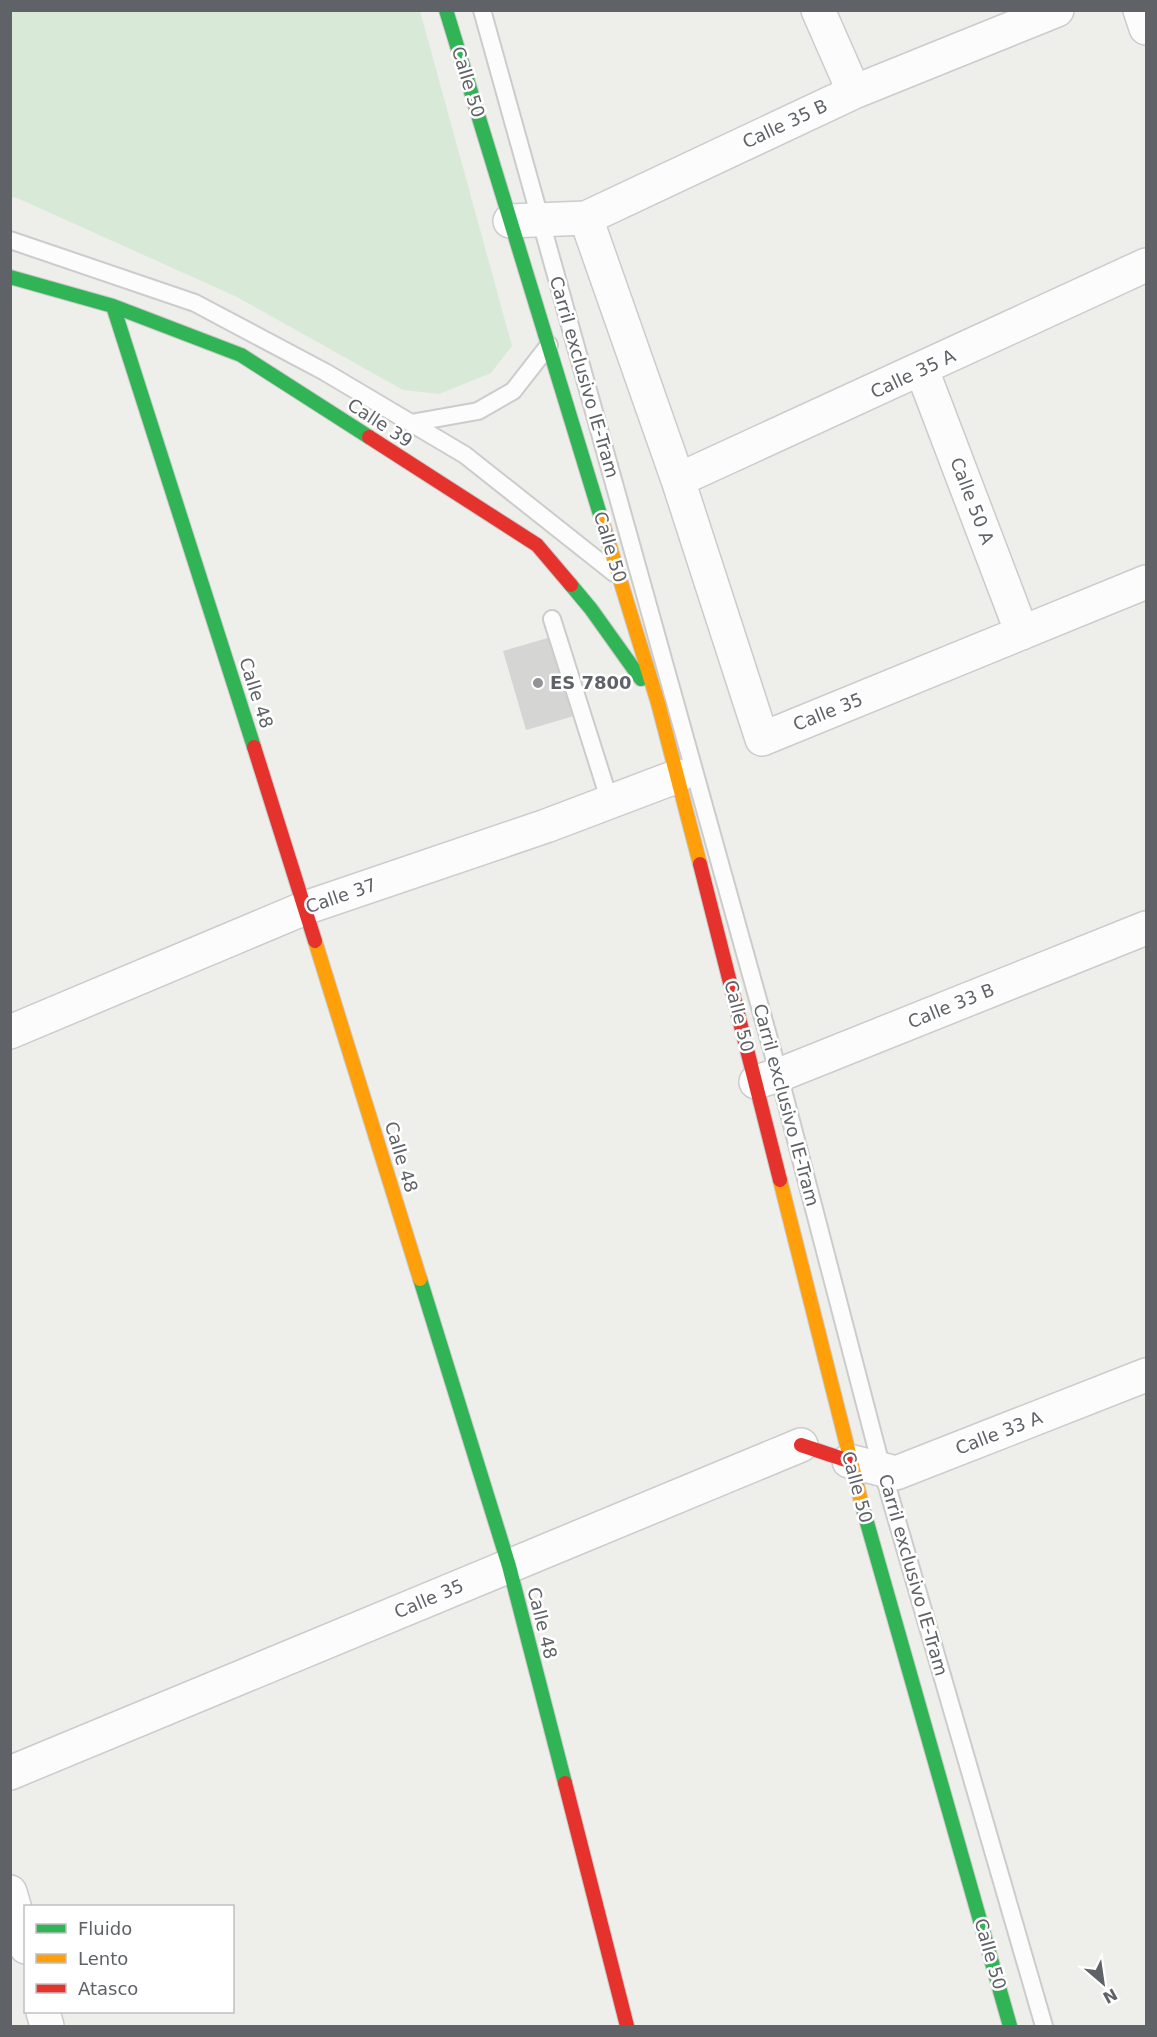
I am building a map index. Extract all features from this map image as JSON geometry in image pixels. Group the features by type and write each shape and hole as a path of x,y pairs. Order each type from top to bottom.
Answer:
{"main road":[{"name":"Calle 50","path":"446,10 525,221 548,346 658,703 767,1079 849,1461 1010,2026"},
{"name":"Calle 39","path":"10,277 113,306 241,356 537,545 591,609 658,703"},
{"name":"Calle 48","path":"113,306 305,908 509,1566 627,2026"},
{"name":"Calle 35","path":"801,1445 849,1461"}],"street":[{"path":"818,10 854,92"},
{"name":"Calle 35 B","path":"525,221 586,218 854,92 1057,10"},
{"path":"1140,10 1146,28"},
{"path":"586,218 678,480"},
{"name":"Calle 35 A","path":"678,480 922,370 1146,265"},
{"name":"Calle 50 A","path":"922,370 1022,633"},
{"name":"Calle 35","path":"678,480 762,739 1146,582"},
{"name":"Calle 37","path":"10,1032 305,908 546,826 678,776"},
{"name":"Calle 33 B","path":"767,1079 1146,928"},
{"name":"Calle 33 A","path":"849,1461 897,1473 1146,1375"},
{"name":"Calle 35","path":"10,1773 801,1445"},
{"path":"10,1892 24,1940"}],"lane":[{"name":"Carril exclusivo IE-Tram","path":"482,10 525,221 568,321 645,597 767,1079 1044,2026"},
{"path":"10,240 195,303 325,372 465,455 645,597"},
{"path":"411,423 478,411 513,392 568,321"},
{"path":"552,620 610,802"}],"green space":[{"path":"11,10 420,11 512,346 491,373 439,394 403,390 237,297 11,197"}],"building":[{"name":"ES 7800","path":"551,637 574,716 526,730 503,651"}],"traffic: fast":[{"path":"446,10 602,521"},
{"path":"10,277 113,306 241,355 369,437"},
{"path":"113,306 254,747"},
{"path":"571,585 641,679"},
{"path":"420,1279 509,1566 565,1783"},
{"path":"862,1505 1010,2026"}],"traffic: slow":[{"path":"602,521 658,703 700,864"},
{"path":"315,941 420,1279"},
{"path":"780,1180 862,1505"}],"traffic: jam":[{"path":"369,437 537,545 571,585"},
{"path":"254,747 315,941"},
{"path":"700,864 780,1180"},
{"path":"801,1445 849,1461"},
{"path":"565,1783 627,2026"}],"place":[{"name":"ES 7800","path":"538,683"}]}
